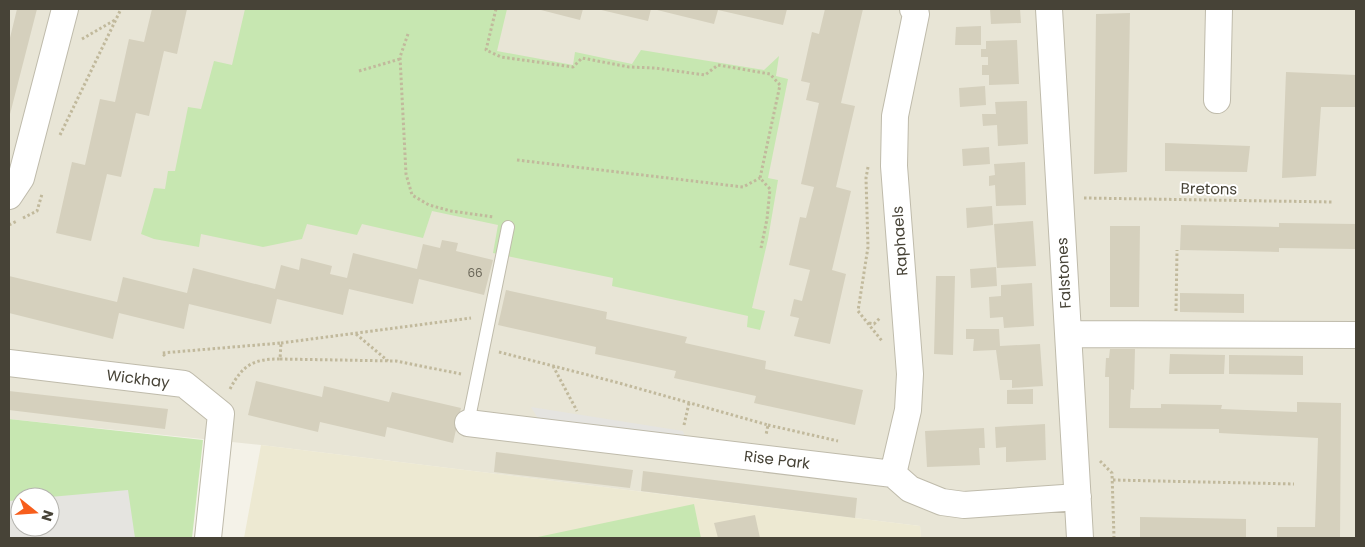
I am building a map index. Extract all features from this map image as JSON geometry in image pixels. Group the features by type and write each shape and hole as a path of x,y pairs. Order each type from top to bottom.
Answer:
{"street":[{"path":"9,196 21,178 65,9"},
{"name":"Raphaels","path":"893,474 908,410 910,374 894,166 895,116 916,14 913,9"},
{"name":"Falstones","path":"1049,9 1080,538"},
{"path":"1217,100 1219,9"},
{"path":"1068,334 1356,335"},
{"name":"Wickhay","path":"9,363 184,384 221,414 208,538"},
{"name":"Rise Park","path":"468,423 893,474"},
{"path":"893,474 910,489 942,502 964,505 1078,497"}],"lane":[{"path":"468,423 508,227"}],"path":[{"path":"59,136 121,9"},
{"path":"496,9 486,50 501,57 573,67 582,58 629,67 655,68 704,75 718,65 770,74 780,85 760,178"},
{"path":"76,43 116,20"},
{"path":"408,34 400,59 406,174 412,195 429,206 490,216 504,221 508,227"},
{"path":"359,71 400,59"},
{"path":"517,160 742,187 760,178"},
{"path":"760,178 770,189 767,219 761,248"},
{"path":"9,225 37,210 42,192"},
{"name":"Bretons","path":"1084,198 1333,202"},
{"path":"868,247 858,311 883,342"},
{"path":"1175,314 1177,309 1177,250"},
{"path":"868,324 874,324 883,314"},
{"path":"167,358 162,353 281,343 490,315"},
{"path":"356,333 388,361"},
{"path":"280,359 281,343"},
{"path":"483,349 552,365 768,425 846,442"},
{"path":"226,384 230,388 236,377 248,366 263,359 388,361 477,377"},
{"path":"552,365 578,412"},
{"path":"684,428 689,403"},
{"path":"762,458 768,425"},
{"path":"1113,480 1294,484"}],"shaded area":[{"path":"9,9 1356,9 1356,538 921,538 920,526 261,445 9,419"},
{"path":"531,407 683,431 688,446 540,422"},
{"path":"261,445 920,526 921,538 244,538"},
{"path":"128,490 135,538 9,538 10,501 10,537 60,537 60,496"}],"green space":[{"path":"245,9 507,9 497,51 573,65 575,52 632,64 641,50 764,70 779,56 776,76 788,79 768,178 778,180 768,239 752,308 765,311 760,330 747,327 748,316 612,286 613,278 493,253 498,225 432,211 423,238 362,224 357,235 307,224 302,239 263,247 201,234 199,247 154,239 141,234 154,188 165,189 168,171 175,171 188,107 201,109 214,61 232,65"},
{"path":"9,419 203,440 192,538 9,538"},
{"path":"694,504 701,538 533,538"}],"building":[{"path":"17,9 37,9 9,118 9,42"},
{"path":"152,9 187,9 177,54 164,51 149,116 136,113 121,177 107,174 91,241 56,233 72,162 85,165 100,99 115,102 129,39 144,42"},
{"path":"537,9 583,9 580,20"},
{"path":"597,9 651,9 648,21"},
{"path":"653,9 787,9 783,25 718,10 714,24"},
{"path":"825,9 863,9 841,103 855,106 836,187 851,191 832,270 846,274 830,344 794,336 799,318 790,316 794,299 802,301 810,270 789,265 800,217 806,218 814,187 801,184 819,103 806,100 810,83 801,81 812,32 819,34"},
{"path":"990,9 1020,9 1021,23 991,24"},
{"path":"1130,13 1127,172 1094,174 1096,14"},
{"path":"981,26 981,45 955,45 956,27"},
{"path":"1017,40 1019,84 989,85 989,75 982,75 982,65 988,65 988,57 981,57 981,49 986,49 986,41"},
{"path":"1286,72 1356,75 1356,107 1321,107 1316,176 1282,178"},
{"path":"985,86 986,105 960,107 959,88"},
{"path":"1027,101 1028,144 998,146 997,125 983,126 982,114 996,114 995,102"},
{"path":"1165,143 1250,146 1247,172 1165,171"},
{"path":"989,147 990,164 963,166 962,149"},
{"path":"1025,162 1026,205 996,206 995,185 989,186 989,176 995,175 994,164"},
{"path":"992,206 993,225 967,228 966,208"},
{"path":"1033,221 1036,266 997,268 994,224"},
{"path":"1279,223 1356,224 1356,249 1279,248 1279,252 1180,250 1181,225 1279,227"},
{"path":"1110,226 1140,226 1139,307 1110,307"},
{"path":"442,240 458,243 456,251 493,260 484,295 419,279 413,304 349,289 343,315 277,299 271,324 189,304 184,329 119,313 113,339 9,313 9,276 117,302 123,277 187,293 193,268 275,289 281,265 299,270 301,258 332,266 330,274 347,278 353,253 417,269 423,244 440,248"},
{"path":"996,267 997,286 971,288 970,269"},
{"path":"936,276 955,276 953,355 934,354"},
{"path":"1032,283 1034,326 1004,328 1003,317 990,318 989,297 1001,296 1001,285"},
{"path":"506,290 607,312 606,319 687,337 685,343 766,361 765,369 863,390 855,425 754,403 756,396 674,378 676,371 595,354 596,347 498,325"},
{"path":"1180,293 1244,294 1244,313 1180,312"},
{"path":"966,329 999,329 1000,346 1040,344 1043,386 1012,388 1012,380 1000,380 996,350 973,351 974,339 966,339"},
{"path":"1110,349 1135,349 1134,390 1131,389 1130,408 1161,408 1161,404 1222,405 1221,409 1297,412 1297,402 1341,403 1340,538 1277,538 1277,527 1315,527 1318,438 1219,433 1219,429 1109,428 1109,377 1105,377 1106,358 1109,358"},
{"path":"1170,354 1225,355 1224,374 1169,374"},
{"path":"1229,355 1303,356 1303,375 1229,374"},
{"path":"256,381 322,397 324,386 389,402 392,392 461,408 453,443 387,427 385,437 320,422 318,432 248,415"},
{"path":"1033,389 1033,404 1007,404 1007,390"},
{"path":"9,391 168,409 165,429 9,410"},
{"path":"1045,424 1046,460 1006,462 1006,447 996,448 995,427"},
{"path":"984,428 985,448 979,448 980,465 927,467 925,431"},
{"path":"496,452 633,470 630,488 494,472"},
{"path":"643,471 857,498 855,518 641,491"},
{"path":"755,515 760,538 718,538 714,523"},
{"path":"1140,517 1246,519 1246,538 1140,538"}]}
